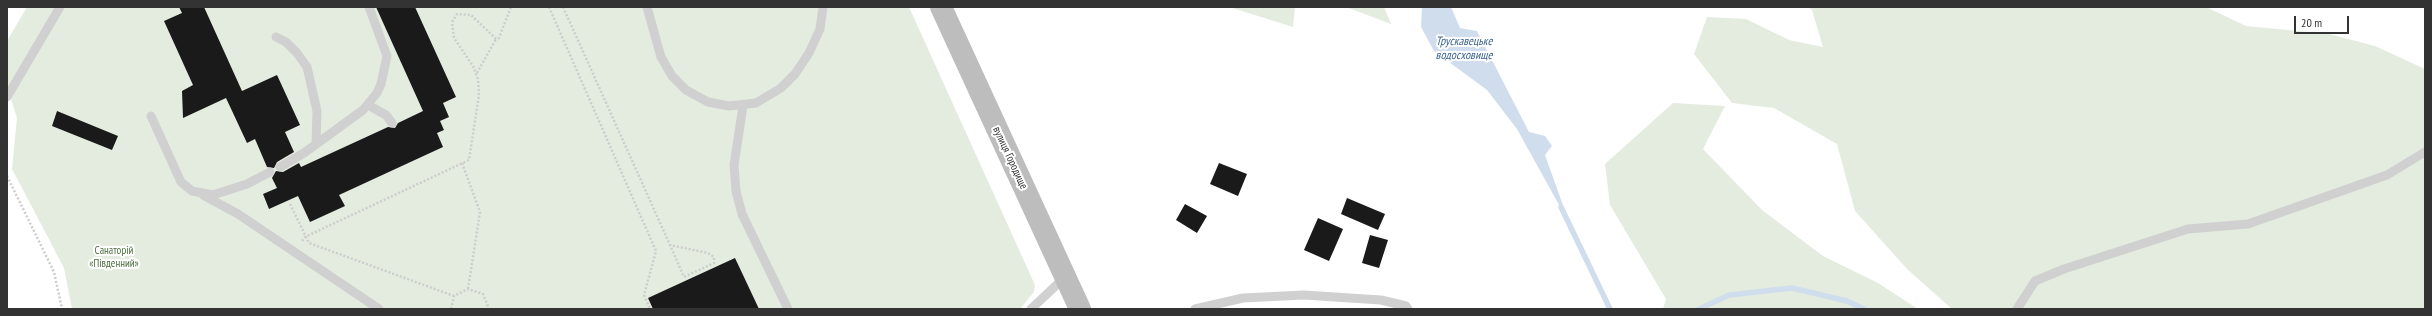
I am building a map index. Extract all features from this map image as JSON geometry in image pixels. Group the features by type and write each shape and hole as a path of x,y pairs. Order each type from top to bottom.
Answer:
{"street":[{"name":"вулиця Городище","path":"941,7 1080,309"}],"lane":[{"path":"7,97 60,7"},
{"path":"280,167 316,144 368,106 381,84 387,56 369,7"},
{"path":"647,7 661,57 672,76 686,90 708,102 729,106 743,106 756,103 781,88 795,74 809,53 817,35 823,7"},
{"path":"276,37 286,42 308,67 317,112 316,144"},
{"path":"368,106 386,116 392,122"},
{"path":"743,106 734,165 736,191 742,214 788,309"},
{"path":"151,116 180,182 192,191 203,195 238,214 296,255 379,309"},
{"path":"2017,309 2035,281 2064,269 2188,229 2248,224 2387,175 2425,152"},
{"path":"203,195 213,195 226,192 270,172"},
{"path":"1031,309 1065,277"},
{"path":"1195,309 1243,298 1304,295 1381,300 1406,306 1408,309"}],"path":[{"path":"477,73 496,39 499,38 511,7"},
{"path":"549,7 656,251 644,295 650,309"},
{"path":"563,7 684,277 714,263 714,257 708,252 670,245"},
{"path":"296,255 305,237 469,160 479,95 477,73 452,33 454,18 461,13 471,15 496,39"},
{"path":"462,163 480,212 468,289"},
{"path":"7,176 54,272 62,309"},
{"path":"290,204 305,237 309,242 454,296 468,289 483,294 488,309"},
{"path":"451,309 454,296"}],"green space":[{"name":"Санаторій «Південний»","path":"27,7 909,7 1035,285 1034,292 1020,309 72,309 64,268 12,169 17,118 11,99 7,96 7,41"},
{"path":"1229,7 1295,7 1293,27"},
{"path":"1346,7 1384,7 1391,24"},
{"path":"1808,7 2206,7 2246,26 2329,34 2375,46 2425,69 2425,309 1952,309 1907,269 1855,211 1837,144 1774,108 1732,103 1694,54 1707,17 1746,19 1789,40 1823,47 1812,10"},
{"path":"1673,103 1725,106 1703,149 1762,210 1823,256 1878,283 1918,309 1663,309 1666,299 1610,205 1605,164"}],"water":[{"name":"Трускавецьке водосховище","path":"1422,7 1451,7 1460,28 1477,31 1529,132 1545,136 1552,146 1545,155 1564,208 1563,212 1517,129 1487,90 1434,51 1421,27"}],"building":[{"path":"179,7 204,7 242,91 277,75 300,125 285,132 294,152 277,162 274,168 267,167 255,139 247,143 226,98 183,118 182,91 193,85 164,21 182,13"},
{"path":"376,7 415,7 456,97 443,103 449,117 440,121 444,130 437,133 443,147 339,195 345,206 310,222 298,196 269,209 263,194 277,188 272,178 276,171 283,172 299,163 301,167 388,127 395,128 398,123 423,111"},
{"path":"57,111 118,136 112,150 52,126"},
{"path":"1219,163 1247,174 1238,196 1210,184"},
{"path":"1347,198 1385,214 1378,230 1341,214"},
{"path":"1185,204 1207,216 1197,233 1176,220"},
{"path":"1318,218 1343,229 1329,261 1304,250"},
{"path":"1370,235 1388,240 1379,268 1362,263"},
{"path":"735,258 759,309 653,309 648,298"}],"waterway":[{"path":"1561,207 1610,309"},
{"path":"1699,309 1729,295 1792,288 1847,301 1864,309"}]}
